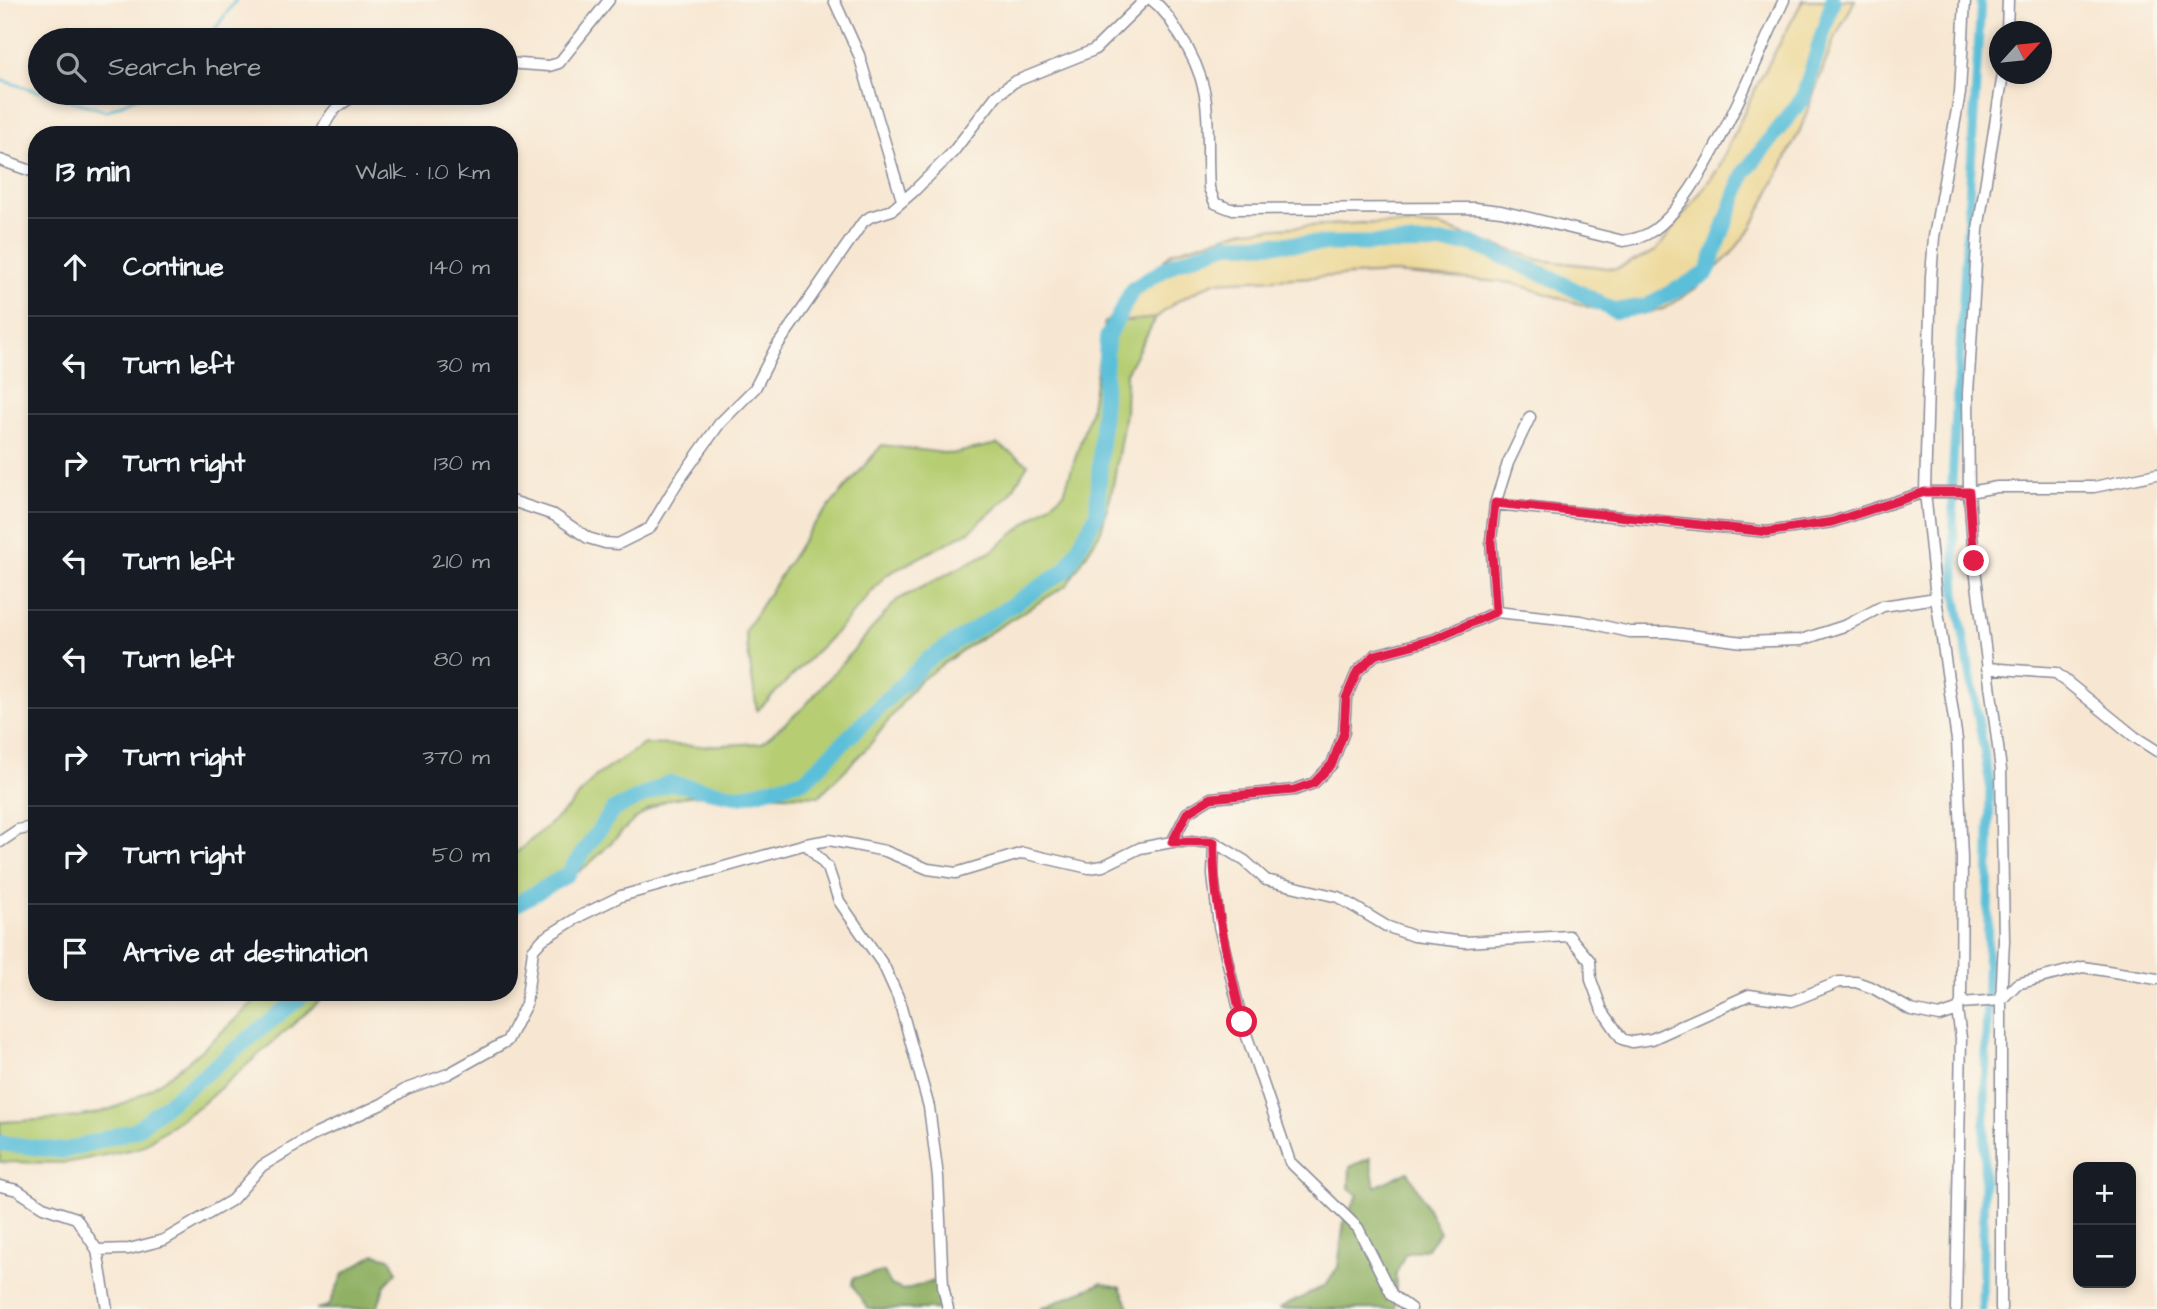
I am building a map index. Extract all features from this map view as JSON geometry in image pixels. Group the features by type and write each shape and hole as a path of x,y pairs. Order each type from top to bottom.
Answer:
{"street":[{"path":"518,64 549,66 559,63 609,0"},
{"path":"834,0 859,55 902,200"},
{"path":"518,503 554,515 588,538 605,543 618,544 650,528 677,483 720,423 755,388 775,349 863,222 870,216 892,210 953,152 996,96 1013,82 1094,50 1145,0"},
{"path":"1152,0 1162,7 1190,50 1205,83 1209,188 1215,203 1230,209 1502,211 1623,241 1640,238 1663,223 1695,183 1784,0"},
{"path":"1956,1309 1962,858 1957,740 1936,598 1931,492 1931,276 1934,237 1960,93 1965,0"},
{"path":"2007,21 2008,0"},
{"path":"2001,1309 2001,1000 2004,942 2001,770 1987,668 1969,492 1968,393 1972,285 2002,84"},
{"path":"323,126 328,114 336,105"},
{"path":"0,160 28,170"},
{"path":"1496,612 1491,540 1495,503 1508,463 1530,418"},
{"path":"1495,503 1767,532 1832,522 1931,492 1969,492 1997,487 2094,487 2157,474"},
{"path":"1172,842 1187,813 1211,798 1294,790 1314,783 1332,764 1344,732 1346,698 1357,672 1375,655 1435,639 1496,612 1581,621 1630,632 1667,632 1743,642 1778,641 1801,640 1847,625 1883,606 1936,598"},
{"path":"1987,668 2056,673 2134,737 2157,751"},
{"path":"0,842 18,830 28,827"},
{"path":"97,1250 129,1249 164,1240 232,1200 262,1166 312,1136 382,1104 406,1089 448,1074 507,1041 526,1004 533,950 543,939 582,915 621,896 806,844 829,840 885,851 928,869 956,873 1023,853 1089,869 1103,866 1140,848 1172,842 1214,842 1245,861 1266,880 1338,897 1386,926 1413,936 1465,942 1569,936 1590,961 1591,980 1602,1010 1622,1039 1632,1042 1652,1039 1749,995 1792,1001 1839,982 1856,982 1873,988 1911,1010 1939,1016 1959,1007 2001,1000 2017,984 2083,967 2157,979"},
{"path":"1214,842 1213,875 1219,926 1242,1022 1290,1162 1357,1228 1392,1295 1410,1309"},
{"path":"806,844 828,868 839,901 884,966 898,998 929,1107 938,1177 943,1286 948,1309"},
{"path":"0,1186 17,1190 43,1207 76,1218 97,1250 107,1309"}],"green space":[{"path":"1156,318 1126,373 1125,413 1113,486 1101,531 1067,585 968,646 918,682 868,747 819,796 717,795 665,801 634,820 572,877 518,908 518,851 567,809 596,776 644,744 701,746 762,743 804,707 897,600 992,551 1064,493 1090,412 1105,323"},
{"path":"997,444 1028,464 1009,496 970,531 886,575 840,628 757,711 745,631 810,529 882,445 951,454"},
{"path":"254,1001 320,1001 201,1105 139,1148 66,1163 0,1162 0,1122 59,1119 103,1112 116,1107 135,1098 174,1072"},
{"path":"1370,1158 1375,1187 1408,1171 1440,1232 1427,1248 1405,1254 1396,1274 1395,1309 1279,1309 1326,1285 1338,1267 1344,1221 1358,1195 1349,1188 1350,1167"},
{"path":"375,1254 390,1258 397,1272 385,1285 377,1309 316,1309 329,1306 343,1274"},
{"path":"884,1272 891,1285 903,1290 938,1280 946,1309 868,1309 852,1285 853,1278"},
{"path":"1101,1283 1120,1287 1130,1309 1040,1309"}],"sand":[{"path":"1803,0 1855,0 1834,40 1800,130 1752,227 1731,254 1695,289 1663,309 1637,315 1592,308 1512,283 1393,273 1214,282 1174,303 1156,318 1105,323 1172,252 1244,230 1362,223 1439,226 1540,260 1616,269 1656,251 1718,169 1754,91"}],"waterway":[{"path":"216,28 236,0"},
{"path":"518,903 567,875 613,810 669,783 740,796 805,780 927,660 1066,570 1097,514 1107,338 1133,289 1175,263 1228,244 1471,243 1550,277 1615,311 1646,306 1707,273 1744,173 1803,98 1833,0"},
{"path":"1981,0 1952,480 1956,594 1990,785 1982,1309"},
{"path":"0,80 28,88"},
{"path":"86,105 107,111 120,105"},
{"path":"0,1143 64,1151 135,1130 296,1001"}],"route":[{"path":"1242,1022 1219,926 1213,875 1214,842 1172,842 1187,813 1211,798 1294,790 1314,783 1332,764 1344,732 1346,698 1357,672 1375,655 1435,639 1496,612 1491,540 1495,503 1767,532 1832,522 1925,492 1969,492 1974,561"}]}
